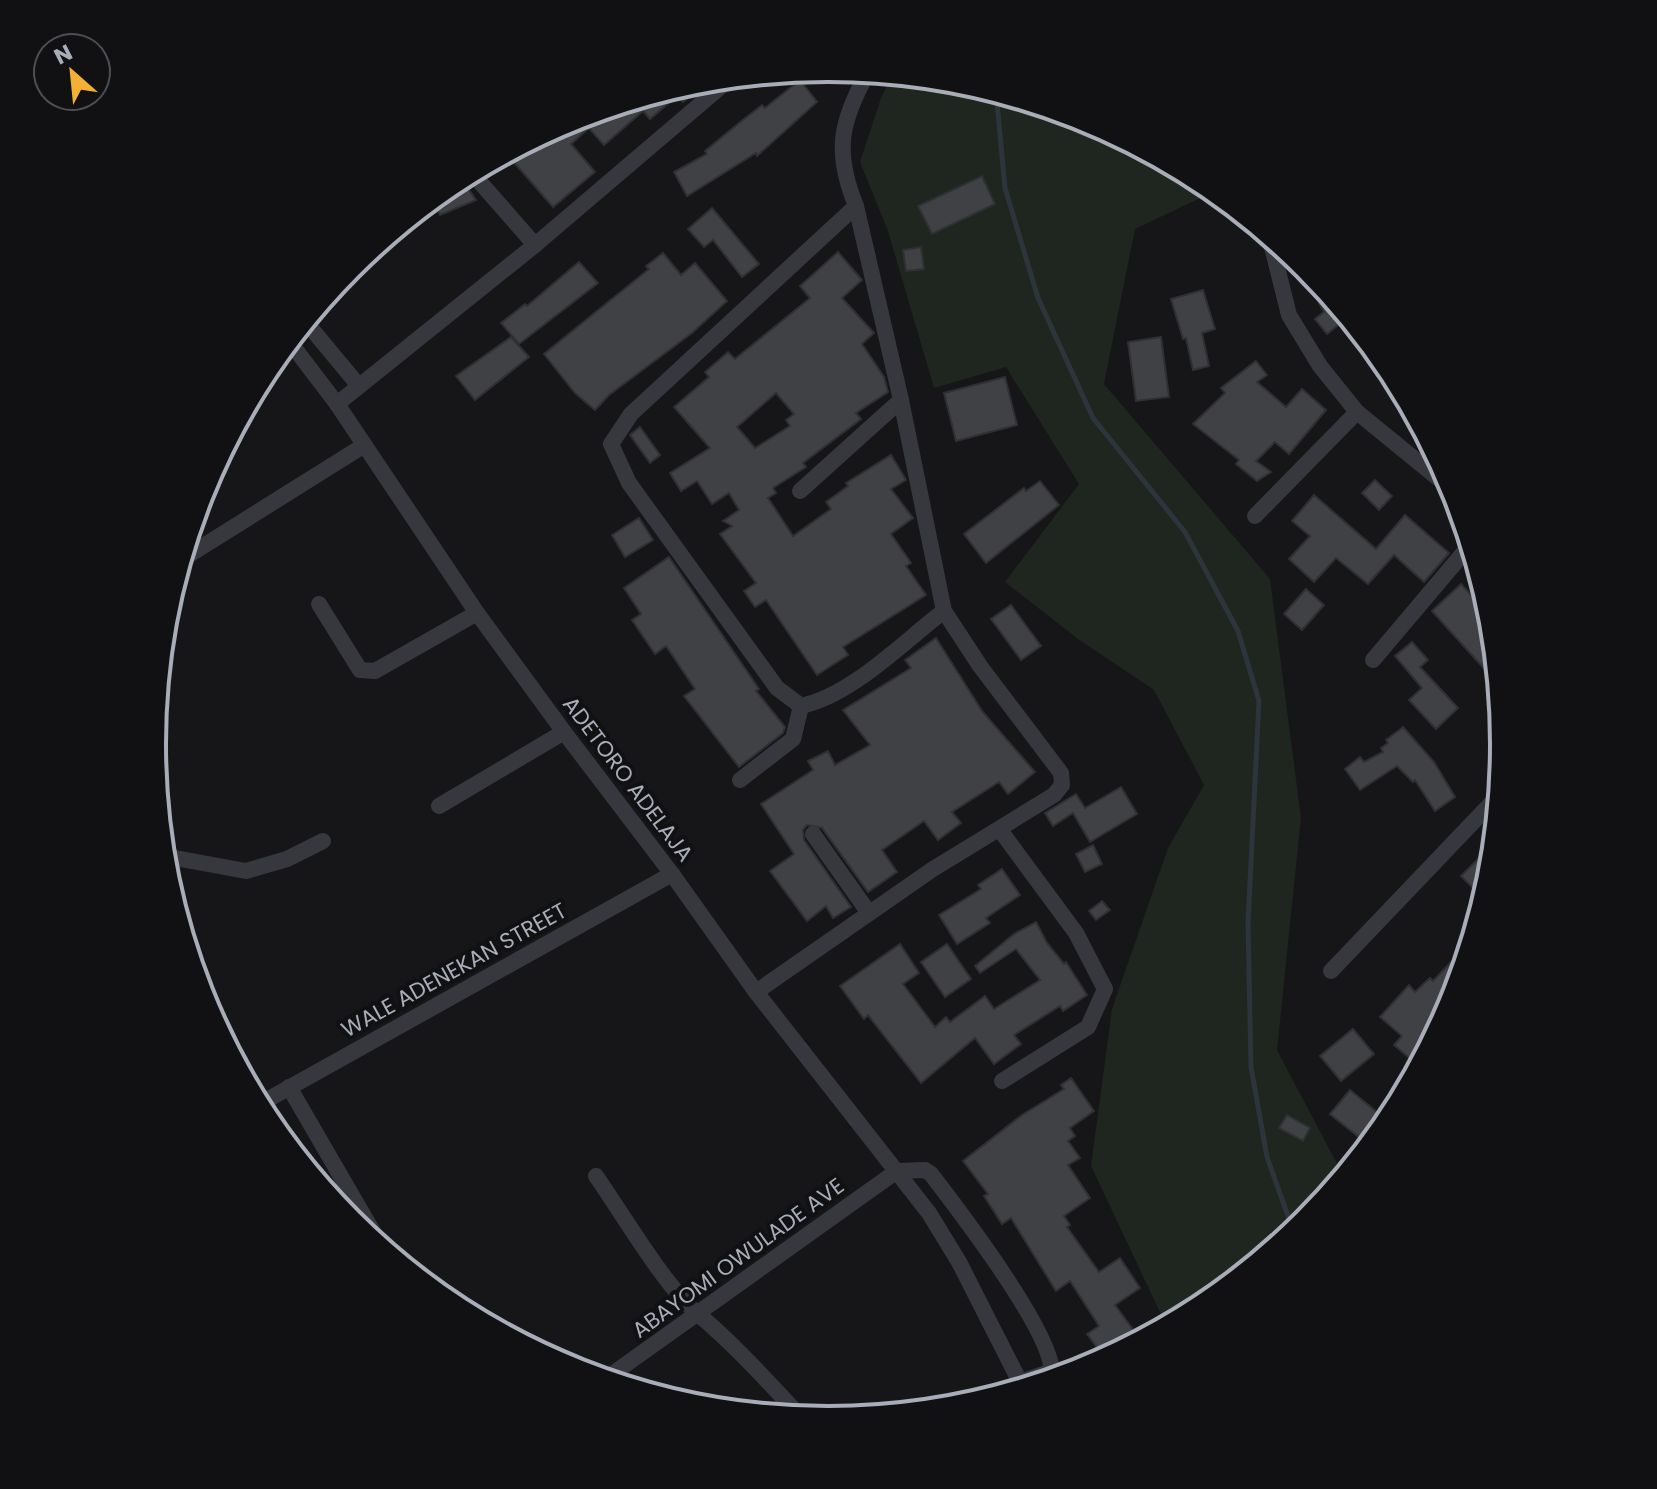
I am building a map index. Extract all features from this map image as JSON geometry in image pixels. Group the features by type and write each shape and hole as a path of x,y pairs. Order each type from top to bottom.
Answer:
{"street":[{"path":"756,992 869,913 1054,795 1062,785 1061,773 980,666 944,611 901,400 856,206 844,177 843,123 863,83"},
{"path":"337,404 535,245 714,93"},
{"path":"480,182 535,245"},
{"path":"856,206 631,414 611,444 629,483 777,688 801,706 824,701 845,688 944,611"},
{"path":"1274,254 1289,315 1320,366 1357,412 1434,475"},
{"path":"312,330 359,386"},
{"name":"ADETORO ADELAJA","path":"296,350 337,404 477,613 564,732 672,874 756,992 929,1213 959,1262 1017,1379"},
{"path":"800,491 901,400"},
{"path":"1255,516 1357,412"},
{"path":"195,551 363,446"},
{"path":"1373,660 1462,554"},
{"path":"319,604 360,670 375,671 477,613"},
{"path":"740,780 793,739 801,706"},
{"path":"439,806 564,732"},
{"path":"1331,971 1488,807"},
{"path":"1000,830 1076,933 1105,989 1088,1027 1002,1081"},
{"path":"813,834 869,913"},
{"path":"176,858 246,871 287,859 323,841"},
{"name":"WALE ADENEKAN STREET","path":"269,1099 672,874"},
{"path":"289,1087 365,1217"},
{"path":"897,1171 925,1170 931,1174 1032,1317 1045,1344 1051,1368"},
{"name":"ABAYOMI OWULADE AVE","path":"616,1372 897,1171"},
{"path":"596,1176 698,1314 721,1331 791,1406"}],"shaded area":[{"path":"888,85 915,88 958,95 1041,117 1122,150 1202,197 1135,229 1104,384 1270,579 1301,818 1277,1050 1339,1167 1265,1243 1232,1270 1162,1317 1091,1166 1112,1009 1168,848 1204,785 1154,690 1078,639 1005,582 1079,484 1006,367 934,388 888,231 860,162"}],"building":[{"path":"797,83 802,83 817,102 757,156 756,153 687,196 674,172 707,154 705,151 739,123 762,105 765,108"},
{"path":"670,102 650,119 643,111 604,145 589,128 571,144 595,172 553,207 514,162 575,132"},
{"path":"982,176 995,204 932,234 918,206"},
{"path":"468,189 476,200 440,215 438,211"},
{"path":"712,208 759,264 742,277 713,240 704,247 688,229"},
{"path":"921,247 924,269 906,271 903,250"},
{"path":"838,252 862,280 842,298 874,333 862,344 884,377 888,392 856,413 861,419 803,463 806,467 773,488 776,493 768,498 793,536 831,509 826,502 848,486 846,483 891,455 906,480 891,489 913,518 891,534 911,563 906,566 926,595 843,647 848,655 817,675 766,600 755,607 744,591 756,583 720,534 732,526 723,521 739,510 729,493 712,504 697,481 681,491 670,473 710,448 674,407 709,377 705,372 728,352 735,359 810,298 800,286","holes":["776,393 794,414 786,420 790,426 755,448 737,427"]},
{"path":"663,253 681,275 695,263 727,301 692,333 609,395 595,410 575,393 544,354 649,269 646,266"},
{"path":"579,262 598,283 519,344 501,323 525,304 527,306"},
{"path":"1203,290 1215,329 1202,333 1209,366 1193,370 1186,338 1183,339 1171,299"},
{"path":"1314,294 1340,324 1327,334 1315,319 1324,312"},
{"path":"511,337 529,357 475,400 456,376"},
{"path":"1161,337 1169,397 1136,401 1128,342"},
{"path":"1256,361 1267,375 1257,382 1286,407 1302,389 1326,410 1289,454 1275,442 1256,461 1271,472 1257,481 1236,464 1239,460 1193,424 1225,393 1221,388"},
{"path":"1005,377 1017,425 956,441 944,393"},
{"path":"640,427 660,455 650,463 630,435"},
{"path":"1375,480 1392,496 1379,510 1362,493"},
{"path":"1040,481 1059,505 986,563 964,534 1024,488 1026,491"},
{"path":"1314,495 1376,549 1405,515 1449,553 1424,582 1394,555 1368,584 1336,558 1314,582 1289,559 1310,536 1292,521"},
{"path":"639,518 653,540 625,557 612,535"},
{"path":"669,557 759,689 756,691 785,727 783,733 739,767 684,696 695,689 666,646 655,654 632,620 641,614 624,588"},
{"path":"1461,584 1474,598 1487,671 1432,611"},
{"path":"1306,589 1324,605 1302,630 1284,614"},
{"path":"1011,605 1041,646 1021,660 991,619"},
{"path":"936,638 982,711 1035,772 1008,794 999,782 952,812 961,823 938,840 924,821 882,850 897,872 868,892 822,828 807,825 803,830 804,840 851,907 833,918 826,906 807,921 770,871 794,854 761,804 813,770 808,761 828,751 835,765 870,745 843,710 911,668 905,660"},
{"path":"1412,642 1428,660 1420,667 1458,708 1436,729 1409,700 1422,688 1395,656"},
{"path":"1403,727 1434,762 1455,797 1435,811 1415,780 1413,782 1397,766 1360,790 1345,769 1360,757 1364,762 1383,752 1381,748 1388,743 1386,740"},
{"path":"1121,787 1137,814 1090,842 1073,813 1053,826 1045,813 1076,794 1085,808"},
{"path":"1093,845 1102,864 1085,872 1076,854"},
{"path":"1481,856 1474,889 1461,876"},
{"path":"1002,869 1020,895 986,918 990,923 957,944 939,915 981,889 978,885"},
{"path":"1102,901 1110,910 1096,920 1089,911"},
{"path":"1036,922 1047,943 1064,964 1066,962 1087,995 1063,1011 1060,1006 1014,1035 1021,1044 994,1064 975,1038 921,1083 868,1015 864,1019 840,986 900,944 919,973 903,984 935,1027 946,1017 950,1022 985,996 994,1009 1040,980 1016,949 980,973 975,966 1014,934"},
{"path":"947,944 971,979 945,997 921,962"},
{"path":"1456,957 1441,998 1411,1060 1394,1045 1402,1036 1380,1017 1409,985 1415,992 1430,978 1433,981"},
{"path":"1353,1029 1374,1054 1341,1081 1320,1056"},
{"path":"1071,1078 1094,1111 1070,1128 1075,1136 1068,1141 1080,1158 1068,1165 1090,1198 1064,1216 1070,1225 1067,1227 1099,1272 1120,1258 1140,1288 1115,1305 1135,1332 1099,1350 1087,1334 1099,1326 1070,1281 1056,1291 1011,1218 1002,1224 984,1196 988,1194 963,1161 1022,1115 1064,1089 1061,1085"},
{"path":"1350,1090 1379,1114 1361,1139 1330,1114"},
{"path":"1287,1115 1310,1128 1303,1141 1279,1128"}],"waterway":[{"path":"997,104 1005,188 1038,298 1093,418 1185,532 1238,631 1259,701 1248,923 1251,1067 1267,1157 1289,1220"}]}
